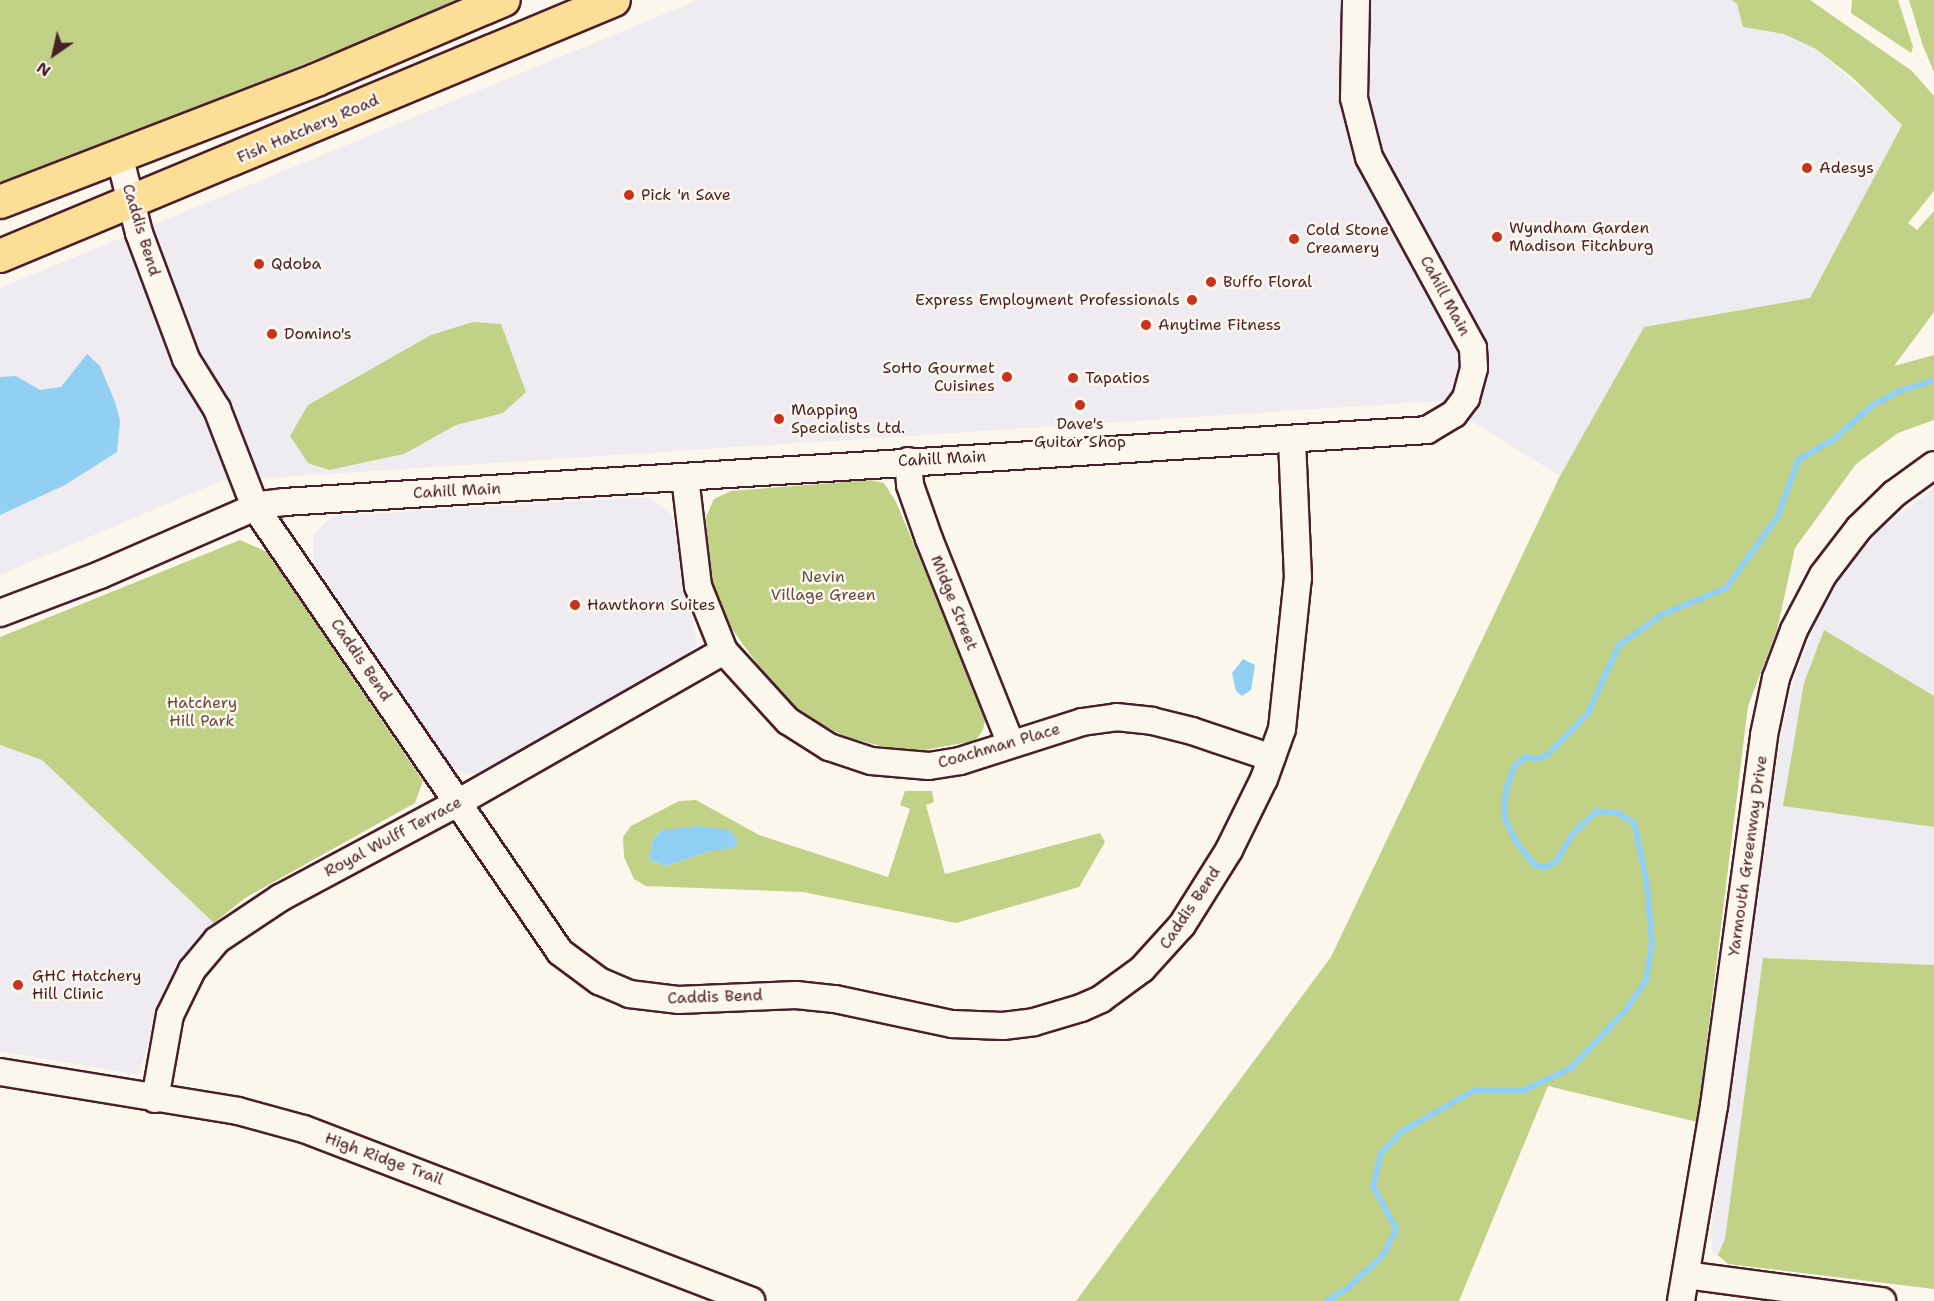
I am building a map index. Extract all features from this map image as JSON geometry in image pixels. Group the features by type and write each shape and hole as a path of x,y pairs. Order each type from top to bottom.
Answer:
{"main road":[{"path":"0,202 316,80 504,0"},
{"name":"Fish Hatchery Road","path":"0,256 614,0"}],"street":[{"name":"Cahill Main","path":"0,613 255,507 317,499 1427,430 1454,414 1466,398 1474,368 1473,348 1369,156 1354,98 1356,0"},
{"name":"Caddis Bend","path":"119,155 139,233 186,359 217,409 255,507 560,952 575,966 629,994 678,1000 796,995 835,999 952,1024 1003,1026 1034,1022 1081,1008 1121,986 1155,957 1182,925 1229,850 1272,758 1287,706 1297,589 1292,440"},
{"name":"Midge Street","path":"908,461 910,485 929,539 1010,742"},
{"name":"Yarmouth Greenway Drive","path":"1681,1301 1714,1106 1764,735 1776,678 1794,630 1823,575 1859,528 1894,495 1934,465"},
{"name":"Coachman Place","path":"685,477 698,586 724,651 788,722 850,755 929,766 960,760 1010,742 1082,722 1116,717 1182,728 1272,758"},
{"name":"Royal Wulff Terrace","path":"155,1099 170,1015 192,970 217,940 280,898 459,802 724,651"},
{"name":"High Ridge Trail","path":"0,1072 238,1111 304,1129 752,1301"},
{"path":"1686,1275 1882,1301"}],"shaded area":[{"path":"698,0 1732,0 1737,4 1743,27 1784,34 1816,49 1902,125 1810,298 1644,327 1560,476 1439,401 221,481 0,575 0,288"},
{"path":"1934,488 1934,1289 1728,1264 1712,1251 1711,1231 1780,740 1795,677 1825,598 1846,569 1885,525"},
{"path":"649,497 672,515 697,645 683,659 473,775 452,769 313,561 313,536 332,516"},
{"path":"0,745 42,760 214,923 176,968 161,997 139,1075 0,1051"}],"green space":[{"path":"0,0 462,0 0,188"},
{"path":"1732,0 1810,0 1912,71 1934,96 1934,191 1908,223 1917,230 1934,211 1934,312 1894,366 1934,355 1934,420 1898,433 1856,464 1795,548 1777,630 1748,706 1697,1122 1548,1086 1459,1301 1076,1301 1331,957 1560,476 1644,327 1810,298 1902,125 1852,77 1816,49 1784,34 1743,27 1737,4"},
{"path":"1852,0 1898,0 1913,47 1911,53 1851,13"},
{"path":"1909,0 1934,0 1934,72 1923,46"},
{"path":"473,322 501,324 526,392 503,413 456,425 404,454 329,470 308,463 290,436 308,405 431,335"},
{"name":"Nevin Village Green","path":"871,480 884,483 896,502 986,715 983,730 975,741 924,750 893,749 846,737 811,719 779,694 724,618 712,588 706,517 714,499 731,491"},
{"name":"Hatchery Hill Park","path":"240,540 267,552 423,781 415,803 245,898 214,923 42,760 0,745 0,637"},
{"path":"1824,630 1934,696 1934,827 1783,806 1804,683"},
{"path":"905,791 932,791 934,802 926,805 945,874 1100,833 1105,842 1079,887 956,923 803,892 646,886 634,879 624,857 623,837 631,826 679,801 696,800 759,835 888,877 910,809 900,805","holes":["662,830 710,851 666,866 649,860 653,838"]},
{"path":"1763,958 1934,965 1934,1289 1728,1264 1718,1255 1725,1239"}],"water":[{"path":"87,354 100,366 115,402 120,421 117,452 65,485 0,515 0,377 16,376 40,390 61,387"},
{"path":"1243,659 1255,665 1251,690 1242,696 1236,691 1232,673"},
{"path":"698,826 730,830 738,842 734,848 710,851 666,866 649,860 653,838 662,830"}],"waterway":[{"path":"1327,1301 1348,1288 1383,1255 1396,1229 1373,1186 1381,1153 1401,1132 1475,1090 1522,1091 1571,1068 1625,1011 1646,980 1652,944 1647,884 1634,823 1618,813 1597,811 1573,833 1557,861 1545,868 1534,864 1516,842 1504,816 1506,789 1515,765 1526,757 1538,759 1547,755 1588,713 1619,645 1663,614 1726,588 1778,516 1798,460 1834,439 1873,405 1899,391 1934,380"}],"place":[{"name":"Adesys","path":"1807,168"},
{"name":"Pick 'n Save","path":"629,195"},
{"name":"Wyndham Garden Madison Fitchburg","path":"1497,237"},
{"name":"Cold Stone Creamery","path":"1294,239"},
{"name":"Qdoba","path":"259,264"},
{"name":"Buffo Floral","path":"1211,282"},
{"name":"Express Employment Professionals","path":"1192,300"},
{"name":"Anytime Fitness","path":"1146,325"},
{"name":"Domino's","path":"272,334"},
{"name":"SoHo Gourmet Cuisines","path":"1007,377"},
{"name":"Tapatios","path":"1073,378"},
{"name":"Dave's Guitar Shop","path":"1080,405"},
{"name":"Mapping Specialists Ltd.","path":"779,419"},
{"name":"Hawthorn Suites","path":"575,605"},
{"name":"GHC Hatchery Hill Clinic","path":"18,985"}]}
